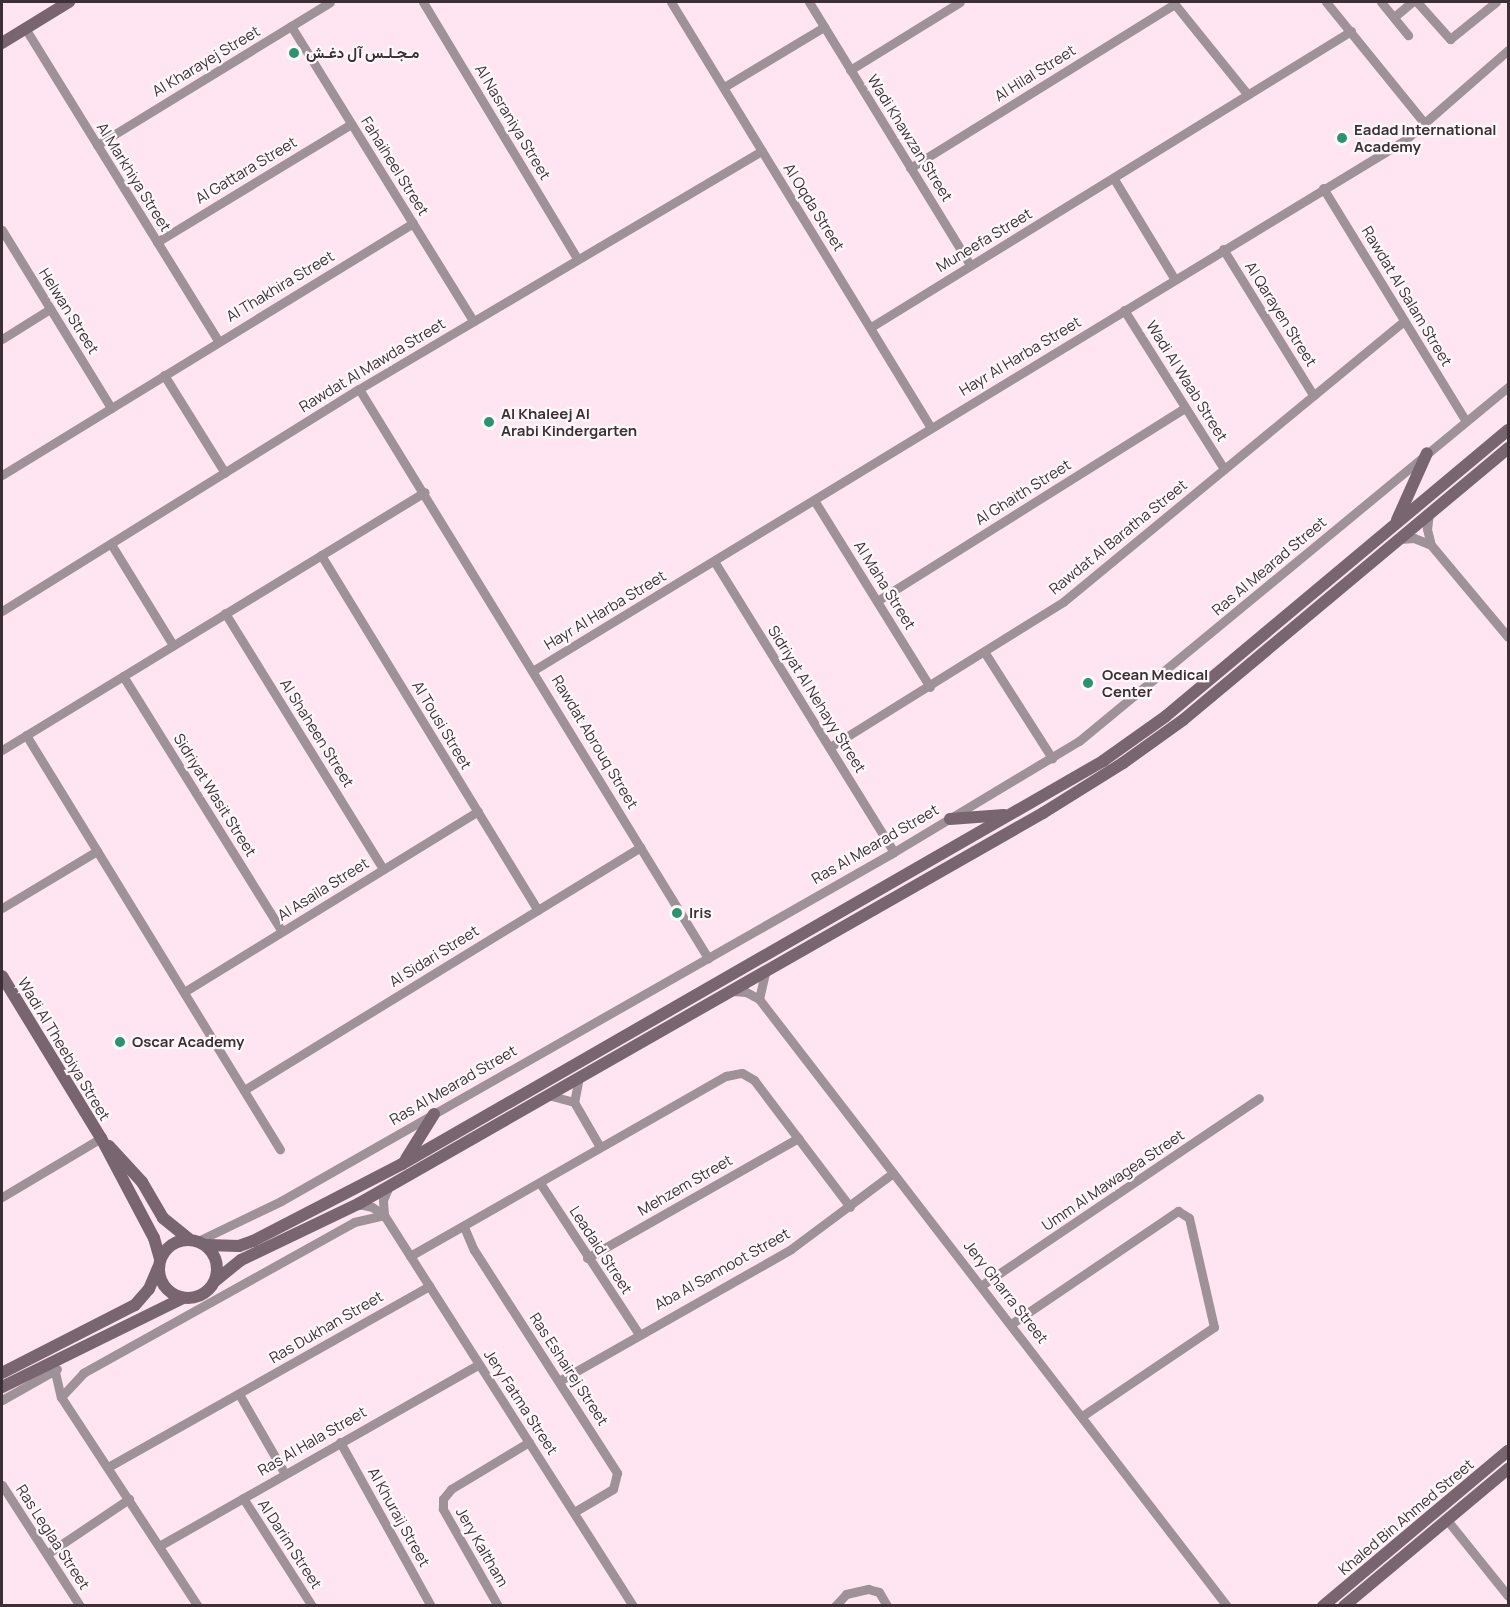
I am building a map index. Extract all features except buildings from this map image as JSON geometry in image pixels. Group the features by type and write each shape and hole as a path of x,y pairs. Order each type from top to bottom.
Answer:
{"street":[{"path":"2,43 69,2"},
{"name":"Al Kharayej Street","path":"97,145 330,2"},
{"name":"Al Nasraniya Street","path":"423,2 577,258"},
{"name":"Al Oqda Street","path":"671,2 931,428"},
{"name":"Wadi Khawzan Street","path":"808,2 970,265"},
{"path":"850,70 960,2"},
{"path":"1326,2 1425,124"},
{"path":"1381,2 1408,34"},
{"path":"1394,17 1412,2"},
{"path":"1417,2 1450,39 1496,2"},
{"path":"1174,3 1248,95"},
{"name":"Al Hilal Street","path":"910,168 1174,3"},
{"name":"Fahaiheel Street","path":"291,26 473,321"},
{"path":"724,87 824,27"},
{"name":"Al Markhiya Street","path":"25,28 218,341"},
{"name":"Muneefa Street","path":"871,327 1351,31"},
{"name":"Hayr Al Harba Street","path":"534,670 1425,124 1509,50"},
{"name":"Al Gattara Street","path":"157,242 351,124"},
{"name":"Rawdat Al Mawda Street","path":"2,611 360,389 577,258 762,151"},
{"path":"1114,179 1174,278"},
{"name":"Rawdat Al Salam Street","path":"1323,188 1466,421"},
{"name":"Al Thakhira Street","path":"2,476 413,223"},
{"name":"Helwan Street","path":"2,230 111,408"},
{"name":"Al Qarayen Street","path":"1223,249 1313,395"},
{"path":"2,339 50,309"},
{"name":"Wadi Al Waab Street","path":"1124,310 1224,469"},
{"name":"Rawdat Al Baratha Street","path":"830,747 985,653 1063,602 1404,321"},
{"path":"164,375 225,473"},
{"name":"Ras Al Mearad Street","path":"198,1242 281,1201 894,852 1052,758 1134,698 1509,387"},
{"name":"Rawdat Abrouq Street","path":"360,389 708,957"},
{"name":"Al Ghaith Street","path":"877,601 1185,408"},
{"path":"2,1387 183,1298 202,1295 215,1281 242,1260 358,1204 1043,813 1123,763 1183,720 1395,534 1509,430"},
{"path":"2,1373 135,1305 149,1289 159,1263 171,1244 198,1242 239,1246 253,1241 402,1164 1102,761 1166,716 1395,534 1429,513 1509,448"},
{"path":"1395,534 1427,453"},
{"path":"2,750 424,492"},
{"name":"Al Maha Street","path":"814,500 930,687"},
{"path":"1429,513 1427,529 1431,545 1509,637"},
{"path":"1395,534 1431,545"},
{"path":"111,544 173,645"},
{"name":"Al Tousi Street","path":"321,555 538,910"},
{"name":"Sidriyat Al Nehayy Street","path":"714,561 894,852"},
{"name":"Al Shaheen Street","path":"225,613 383,869"},
{"path":"985,653 1052,758"},
{"name":"Sidriyat Wasit Street","path":"123,676 282,931"},
{"path":"26,735 280,1149"},
{"name":"Al Asaila Street","path":"184,992 478,811"},
{"path":"950,819 1014,813"},
{"name":"Al Sidari Street","path":"244,1090 640,847"},
{"path":"2,908 97,851"},
{"path":"732,991 747,992 759,999 765,972"},
{"name":"Wadi Al Theebiya Street","path":"2,976 101,1138 154,1238 159,1263"},
{"name":"Jery Gharra Street","path":"759,999 1227,1605"},
{"path":"410,1256 726,1076 742,1073 754,1080 850,1207"},
{"path":"579,1077 574,1102 600,1147"},
{"path":"547,1095 574,1102"},
{"name":"Umm Al Mawagea Street","path":"982,1285 1260,1098"},
{"path":"402,1164 434,1114"},
{"path":"2,1197 101,1138"},
{"name":"Wadi Al Theebiya Street","path":"101,1138 133,1172 163,1218 198,1242"},
{"name":"Mehzem Street","path":"587,1258 798,1138"},
{"name":"Aba Al Sannoot Street","path":"559,1381 638,1333 791,1249 893,1173"},
{"name":"Leadaid Street","path":"540,1183 638,1333"},
{"path":"384,1215 383,1200 389,1186"},
{"path":"358,1204 372,1207 384,1215"},
{"path":"1011,1324 1178,1211 1189,1218 1214,1327 1082,1416"},
{"path":"59,1394 83,1373 354,1222 384,1215"},
{"name":"Jery Fatma Street","path":"384,1215 633,1605"},
{"name":"Ras Eshairej Street","path":"464,1227 474,1250 559,1381 617,1479 613,1489 574,1512"},
{"path":"198,1242 217,1262 215,1281"},
{"path":"159,1263 163,1284 183,1298"},
{"name":"Ras Dukhan Street","path":"108,1467 429,1286"},
{"path":"2,1400 55,1372 67,1355"},
{"name":"Ras Al Hala Street","path":"159,1546 479,1364"},
{"path":"55,1372 59,1394 198,1605"},
{"path":"34,1384 59,1394"},
{"path":"239,1394 285,1474"},
{"name":"Al Khuraij Street","path":"340,1442 431,1605"},
{"name":"Jery Kaltham","path":"498,1605 442,1509 443,1499 451,1489 529,1442"},
{"name":"Khaled Bin Ahmed Street","path":"1323,1605 1509,1451"},
{"name":"Khaled Bin Ahmed Street","path":"1344,1605 1509,1469"},
{"name":"Ras Leglaa Street","path":"2,1485 80,1605"},
{"name":"Al Darim Street","path":"243,1498 312,1605"},
{"path":"47,1554 129,1499"},
{"path":"1447,1520 1509,1596"},
{"path":"835,1605 846,1594 868,1589 879,1592 887,1605"}],"place":[{"name":"مـجـلـس آل دغـش","path":"294,53"},
{"name":"Eadad International Academy","path":"1342,138"},
{"name":"Al Khaleej Al Arabi Kindergarten","path":"489,422"},
{"name":"Ocean Medical Center","path":"1088,683"},
{"name":"Iris","path":"677,913"},
{"name":"Oscar Academy","path":"120,1042"}]}
